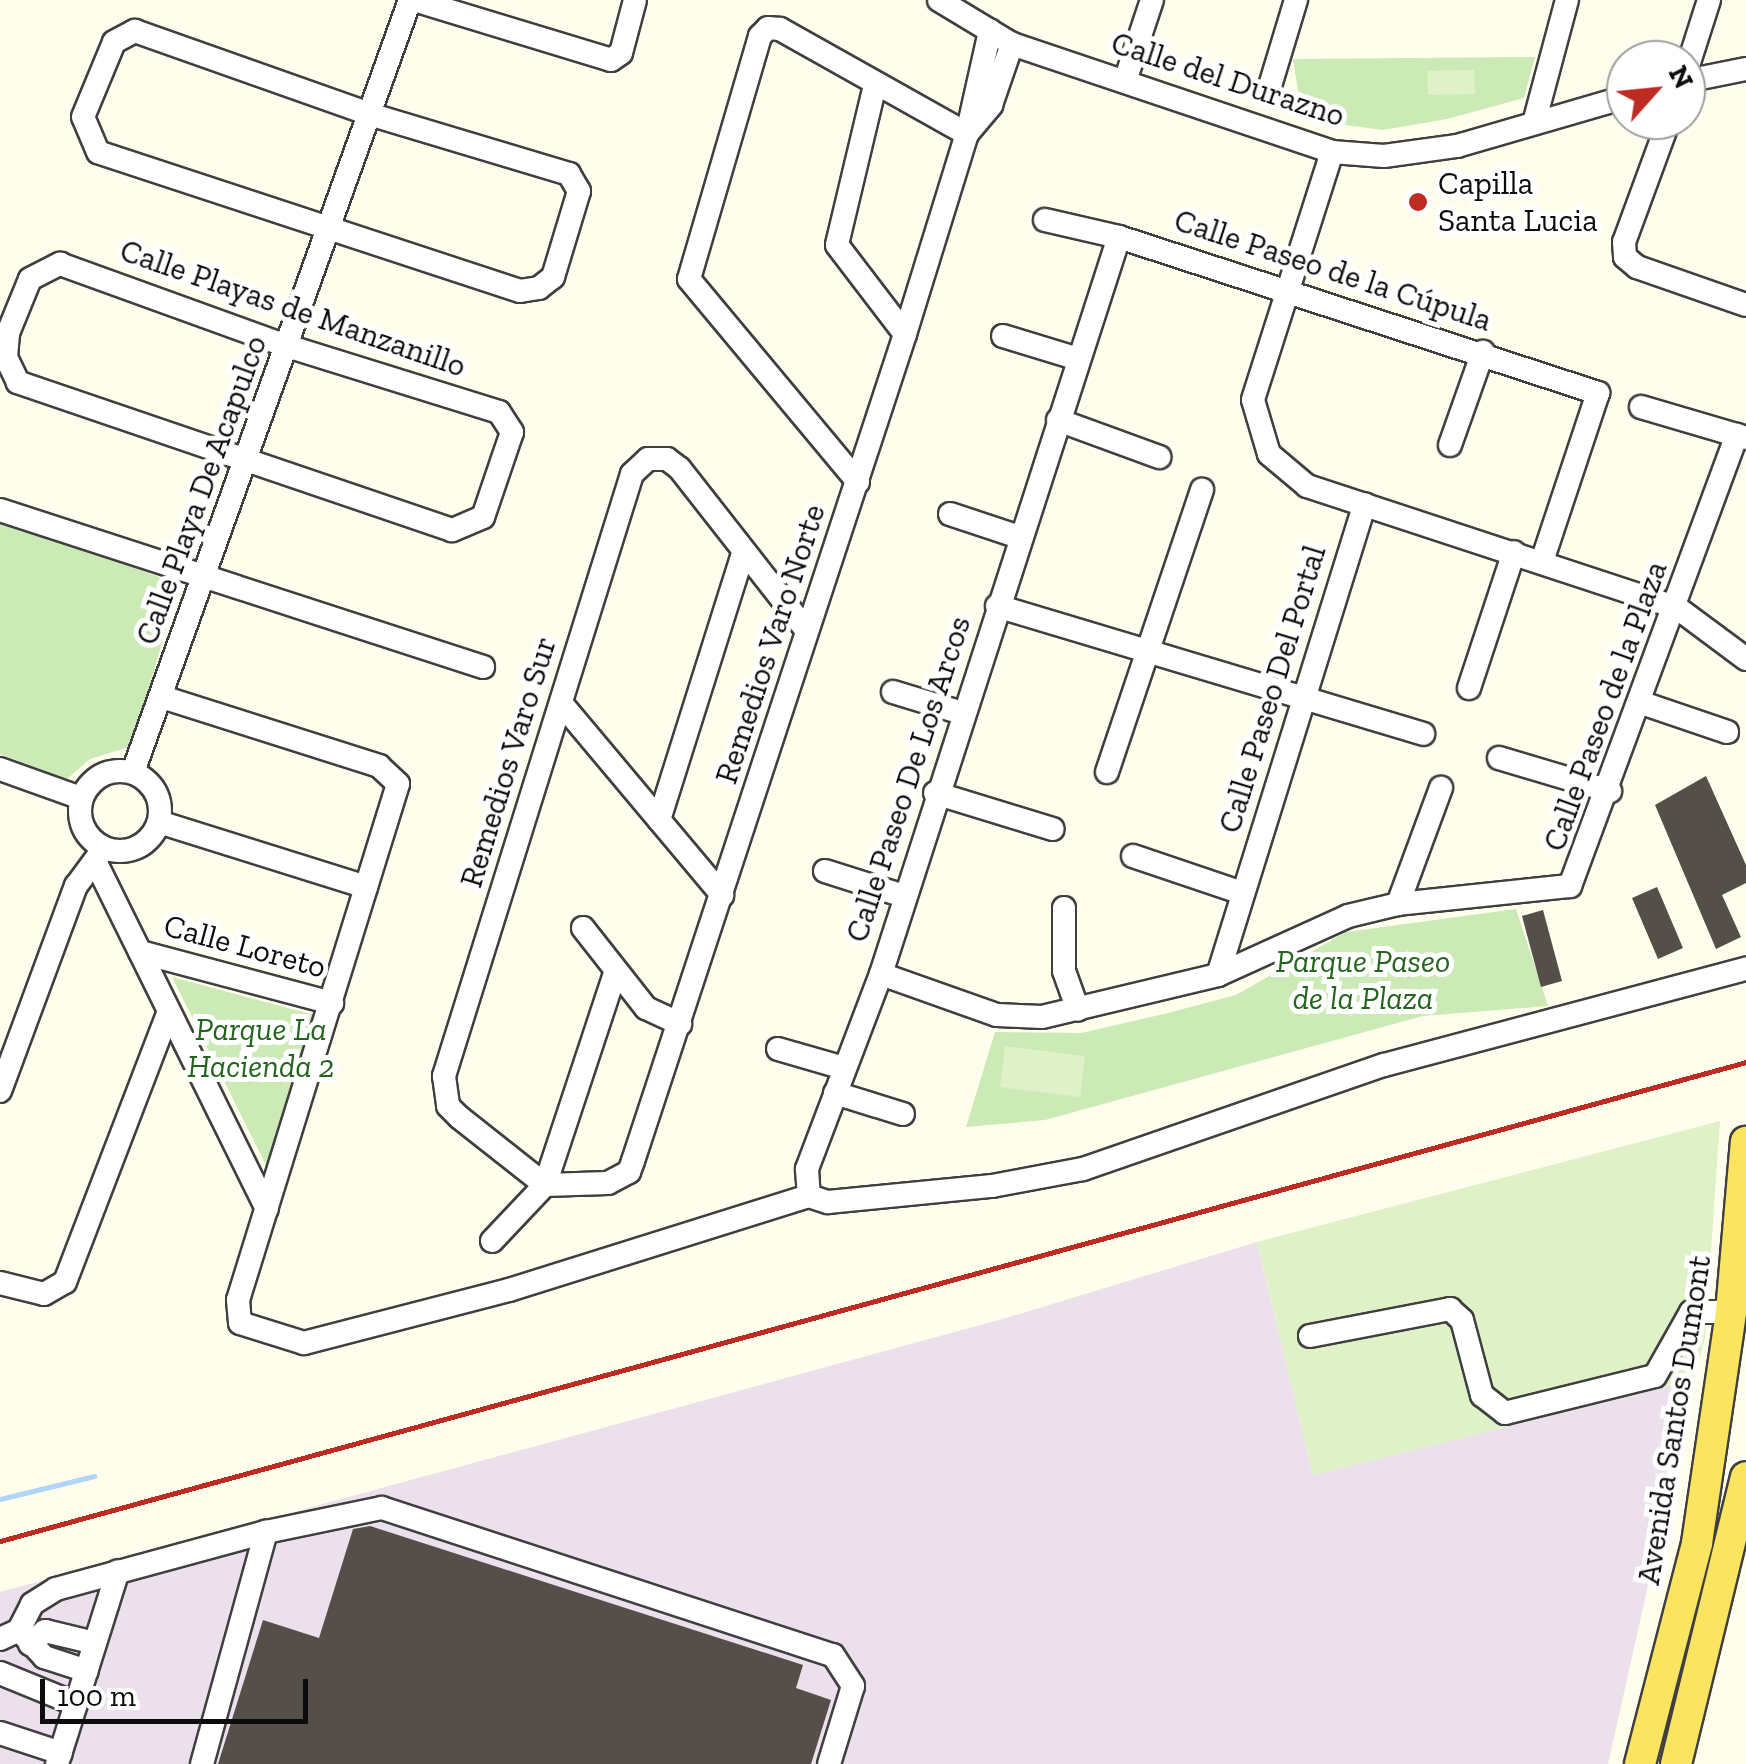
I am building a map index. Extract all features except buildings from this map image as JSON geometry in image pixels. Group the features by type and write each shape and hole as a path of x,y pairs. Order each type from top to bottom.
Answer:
{"main road":[{"name":"Avenida Santos Dumont","path":"1650,1761 1697,1543 1731,1312 1746,1142"},
{"path":"1676,1764 1746,1477"}],"street":[{"path":"412,0 615,59 635,0"},
{"name":"Calle Playa De Acapulco","path":"132,772 412,0"},
{"name":"Calle del Durazno","path":"939,0 1012,44 1332,152 1419,152 1606,103"},
{"path":"1126,80 1152,0"},
{"path":"1270,86 1296,0"},
{"path":"1534,123 1567,0"},
{"path":"1696,40 1709,0"},
{"path":"858,482 689,278 760,36 768,28 967,134"},
{"path":"136,31 369,114 564,172 579,191 553,276 539,288 520,292 110,157 91,144 83,117 114,42 136,31"},
{"name":"Remedios Varo Norte","path":"545,1186 608,1183 629,1172 905,334 967,134 990,31"},
{"name":"Remedios Varo Norte","path":"967,134 992,105 1012,44"},
{"path":"1706,77 1746,68"},
{"path":"875,85 838,249 905,334"},
{"path":"1662,140 1624,242 1626,256 1636,266 1746,305"},
{"path":"1332,152 1284,290 1253,400 1261,439 1295,479 1676,607 1741,651"},
{"name":"Calle Paseo de la Cúpula","path":"1045,220 1118,236 1598,392 1542,561"},
{"name":"Calle Paseo De Los Arcos","path":"819,1199 807,1168 880,974 935,793 1118,236"},
{"name":"Calle Playas de Manzanillo","path":"60,264 287,346 506,416 512,432 483,517 452,530 38,392 11,373 8,333 39,270 60,264"},
{"path":"1003,336 1078,359"},
{"path":"1450,445 1484,352"},
{"path":"1641,407 1741,437"},
{"path":"1058,420 1158,457"},
{"name":"Calle Paseo de la Plaza","path":"880,974 997,1015 1042,1018 1218,975 1348,916 1398,904 1570,886 1610,791 1741,437"},
{"name":"Remedios Varo Sur","path":"545,1186 470,1128 444,1092 632,474 648,459 667,459 679,468 744,551"},
{"path":"1106,772 1202,490"},
{"name":"Calle Paseo Del Portal","path":"1218,975 1364,504"},
{"path":"0,510 201,580 484,666"},
{"path":"950,514 1019,537"},
{"path":"744,551 806,630"},
{"path":"659,820 744,551"},
{"path":"1469,688 1514,552"},
{"path":"998,606 1423,734"},
{"path":"894,692 962,713"},
{"path":"162,697 378,766 396,779 398,791 238,1300 240,1323 304,1343 509,1290 819,1199 992,1186 1083,1169 1384,1066 1746,969"},
{"path":"561,702 722,895"},
{"path":"1642,703 1727,732"},
{"path":"1499,758 1610,791"},
{"path":"0,768 81,798"},
{"path":"0,1092 76,886 99,855 138,848 160,822 160,802 150,783 132,772 102,776 81,798 82,828 99,855 168,1013 267,1210"},
{"path":"1398,904 1441,788"},
{"path":"935,793 1053,830"},
{"path":"160,822 366,887"},
{"path":"1132,856 1242,893"},
{"path":"825,871 904,896"},
{"path":"1064,908 1064,971 1078,1010"},
{"path":"584,928 646,1008 680,1024"},
{"name":"Calle Loreto","path":"140,952 332,1003"},
{"path":"492,1240 545,1186 616,970"},
{"path":"0,1283 44,1294 67,1277 168,1013"},
{"path":"778,1048 844,1068"},
{"path":"835,1093 904,1114"},
{"path":"1310,1336 1450,1308 1462,1320 1482,1396 1495,1410 1519,1412 1655,1376 1692,1312 1731,1312"},
{"path":"16,1638 43,1594 266,1532 382,1508 833,1655 853,1686 829,1764"},
{"path":"202,1764 266,1532"},
{"path":"0,1733 59,1759 118,1572"},
{"path":"16,1638 45,1631 95,1643"},
{"path":"16,1638 44,1656 87,1671"},
{"path":"0,1673 76,1704"}],"shaded area":[{"path":"1257,1242 1313,1475 1694,1380 1608,1764 0,1764 0,1592 1006,1318"}],"green space":[{"path":"1535,57 1524,98 1447,119 1383,130 1322,122 1278,106 1298,91 1293,59"},
{"path":"1474,70 1475,94 1428,95 1427,71"},
{"path":"0,520 179,584 132,746 90,759 67,779 0,754"},
{"name":"Parque Paseo de la Plaza","path":"1516,909 1548,1006 1423,1016 1045,1120 966,1127 995,1032 1081,1033 1164,1014 1236,995 1346,932"},
{"name":"Parque La Hacienda 2","path":"172,977 318,1016 278,1155 266,1165"},
{"path":"1005,1046 1085,1056 1080,1097 1000,1087"},
{"path":"1720,1121 1705,1338 1694,1380 1313,1475 1257,1242"}],"waterway":[{"path":"0,1499 94,1476"}],"railway":[{"path":"0,1541 1746,1062"}],"place":[{"name":"Capilla Santa Lucia","path":"1418,202"}]}
